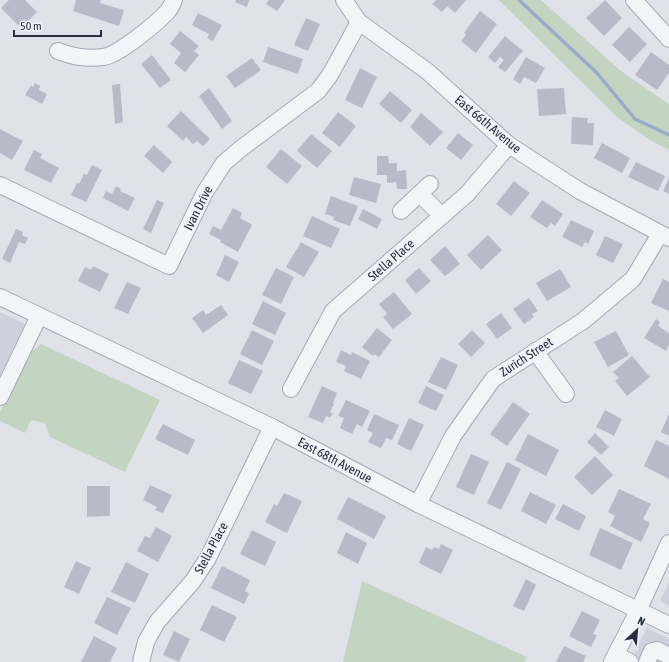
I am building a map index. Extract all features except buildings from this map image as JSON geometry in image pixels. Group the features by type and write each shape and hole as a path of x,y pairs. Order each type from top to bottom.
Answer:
{"street":[{"path":"58,51 78,58 105,57 127,46 148,30 169,10 174,0"},
{"name":"East 66th Avenue","path":"344,0 359,22 427,71 509,145 580,191 665,236"},
{"path":"634,0 669,39"},
{"name":"Ivan Drive","path":"0,185 169,266 205,192 224,163 318,91 330,75 359,22"},
{"name":"Stella Place","path":"291,389 333,310 467,194 509,145"},
{"path":"401,211 425,189 442,216"},
{"name":"Zurich Street","path":"418,504 453,436 492,378 583,321 633,279 665,236"},
{"name":"East 68th Avenue","path":"0,297 272,428 418,504 669,625"},
{"path":"0,397 39,316"},
{"path":"535,351 566,394"},
{"name":"Stella Place","path":"141,662 146,642 157,622 193,581 208,558 272,428"},
{"path":"630,662 614,658 638,611 669,543"},
{"path":"647,662 652,651 657,650 669,656"}],"shaded area":[{"path":"0,312 25,324 0,376"},
{"path":"669,581 669,606 660,601"},
{"path":"647,628 669,639 669,662 630,662"}],"green space":[{"path":"499,0 541,0 621,71 669,104 669,150 650,140 617,117"},
{"path":"41,344 160,400 125,472 50,437 45,423 31,420 25,433 0,421 0,412 30,353"},
{"path":"362,581 527,657 524,662 343,662"}],"waterway":[{"path":"519,0 597,73 635,119 669,135"}]}
